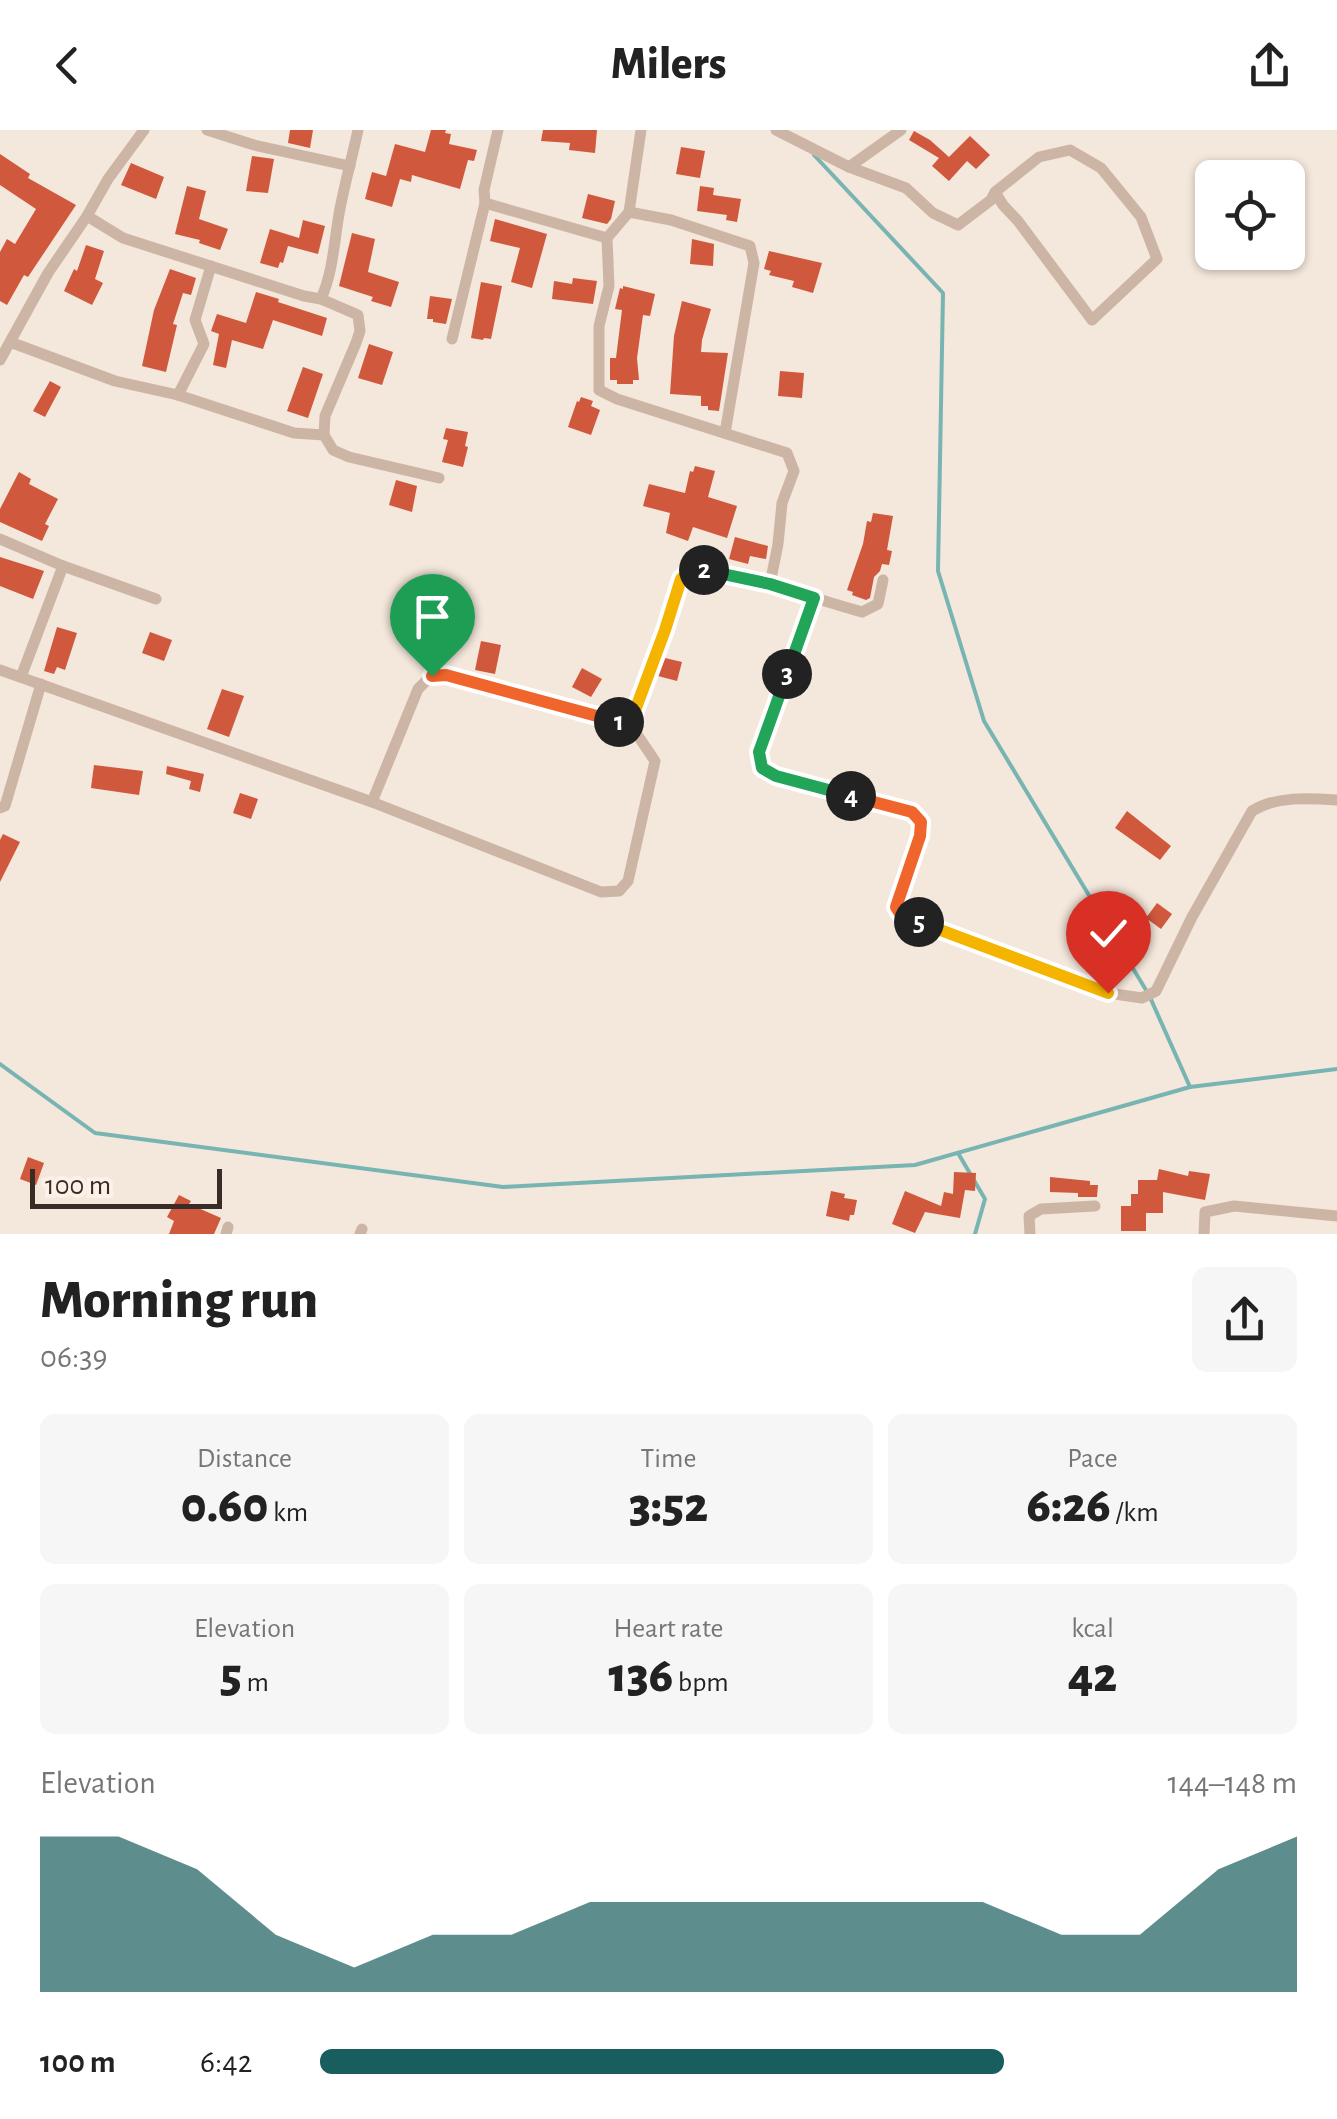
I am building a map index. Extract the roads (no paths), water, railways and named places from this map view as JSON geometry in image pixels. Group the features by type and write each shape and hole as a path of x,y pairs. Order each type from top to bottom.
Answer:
{"street":[{"path":"0,360 48,272 144,130"},
{"path":"207,130 254,145 350,166"},
{"path":"320,299 333,260 358,130"},
{"path":"452,340 498,130"},
{"path":"641,130 629,212 607,238 609,286 599,326 599,390 616,399 787,452 794,470 782,503 770,584"},
{"path":"776,130 849,167 906,188 933,213 958,225 991,200 995,192 1039,158 1070,150 1101,168 1141,217 1157,259 1092,320 995,192"},
{"path":"849,167 902,130"},
{"path":"485,203 607,238"},
{"path":"629,212 672,220 750,246 754,263 725,433"},
{"path":"87,216 123,238 320,299 358,315 360,331 325,416 324,435 333,450 349,457 439,478"},
{"path":"178,395 204,344 196,320 211,266"},
{"path":"10,342 116,381 178,395 294,433 324,435"},
{"path":"0,539 156,599"},
{"path":"21,677 63,566"},
{"path":"630,724 681,579 691,569 770,584 862,612 878,604 883,580"},
{"path":"814,598 759,752 762,768 776,776 912,812 921,822 920,836 896,907 901,915 913,920 1108,993 1142,998 1156,991 1192,917 1252,811 1283,800 1337,800"},
{"path":"0,670 372,802 602,892 618,891 628,881 654,762 630,724 446,675 432,676 418,689 372,802"},
{"path":"0,808 5,806 41,684"},
{"path":"1030,1234 1030,1216 1041,1209 1095,1206"},
{"path":"1204,1234 1205,1212 1234,1206 1337,1216"}],"waterway":[{"path":"814,155 943,293 938,571 984,721 1149,995 1190,1087"},
{"path":"0,1064 95,1133 503,1187 915,1165 1190,1087 1337,1069"},
{"path":"958,1153 985,1199 975,1234"}]}
